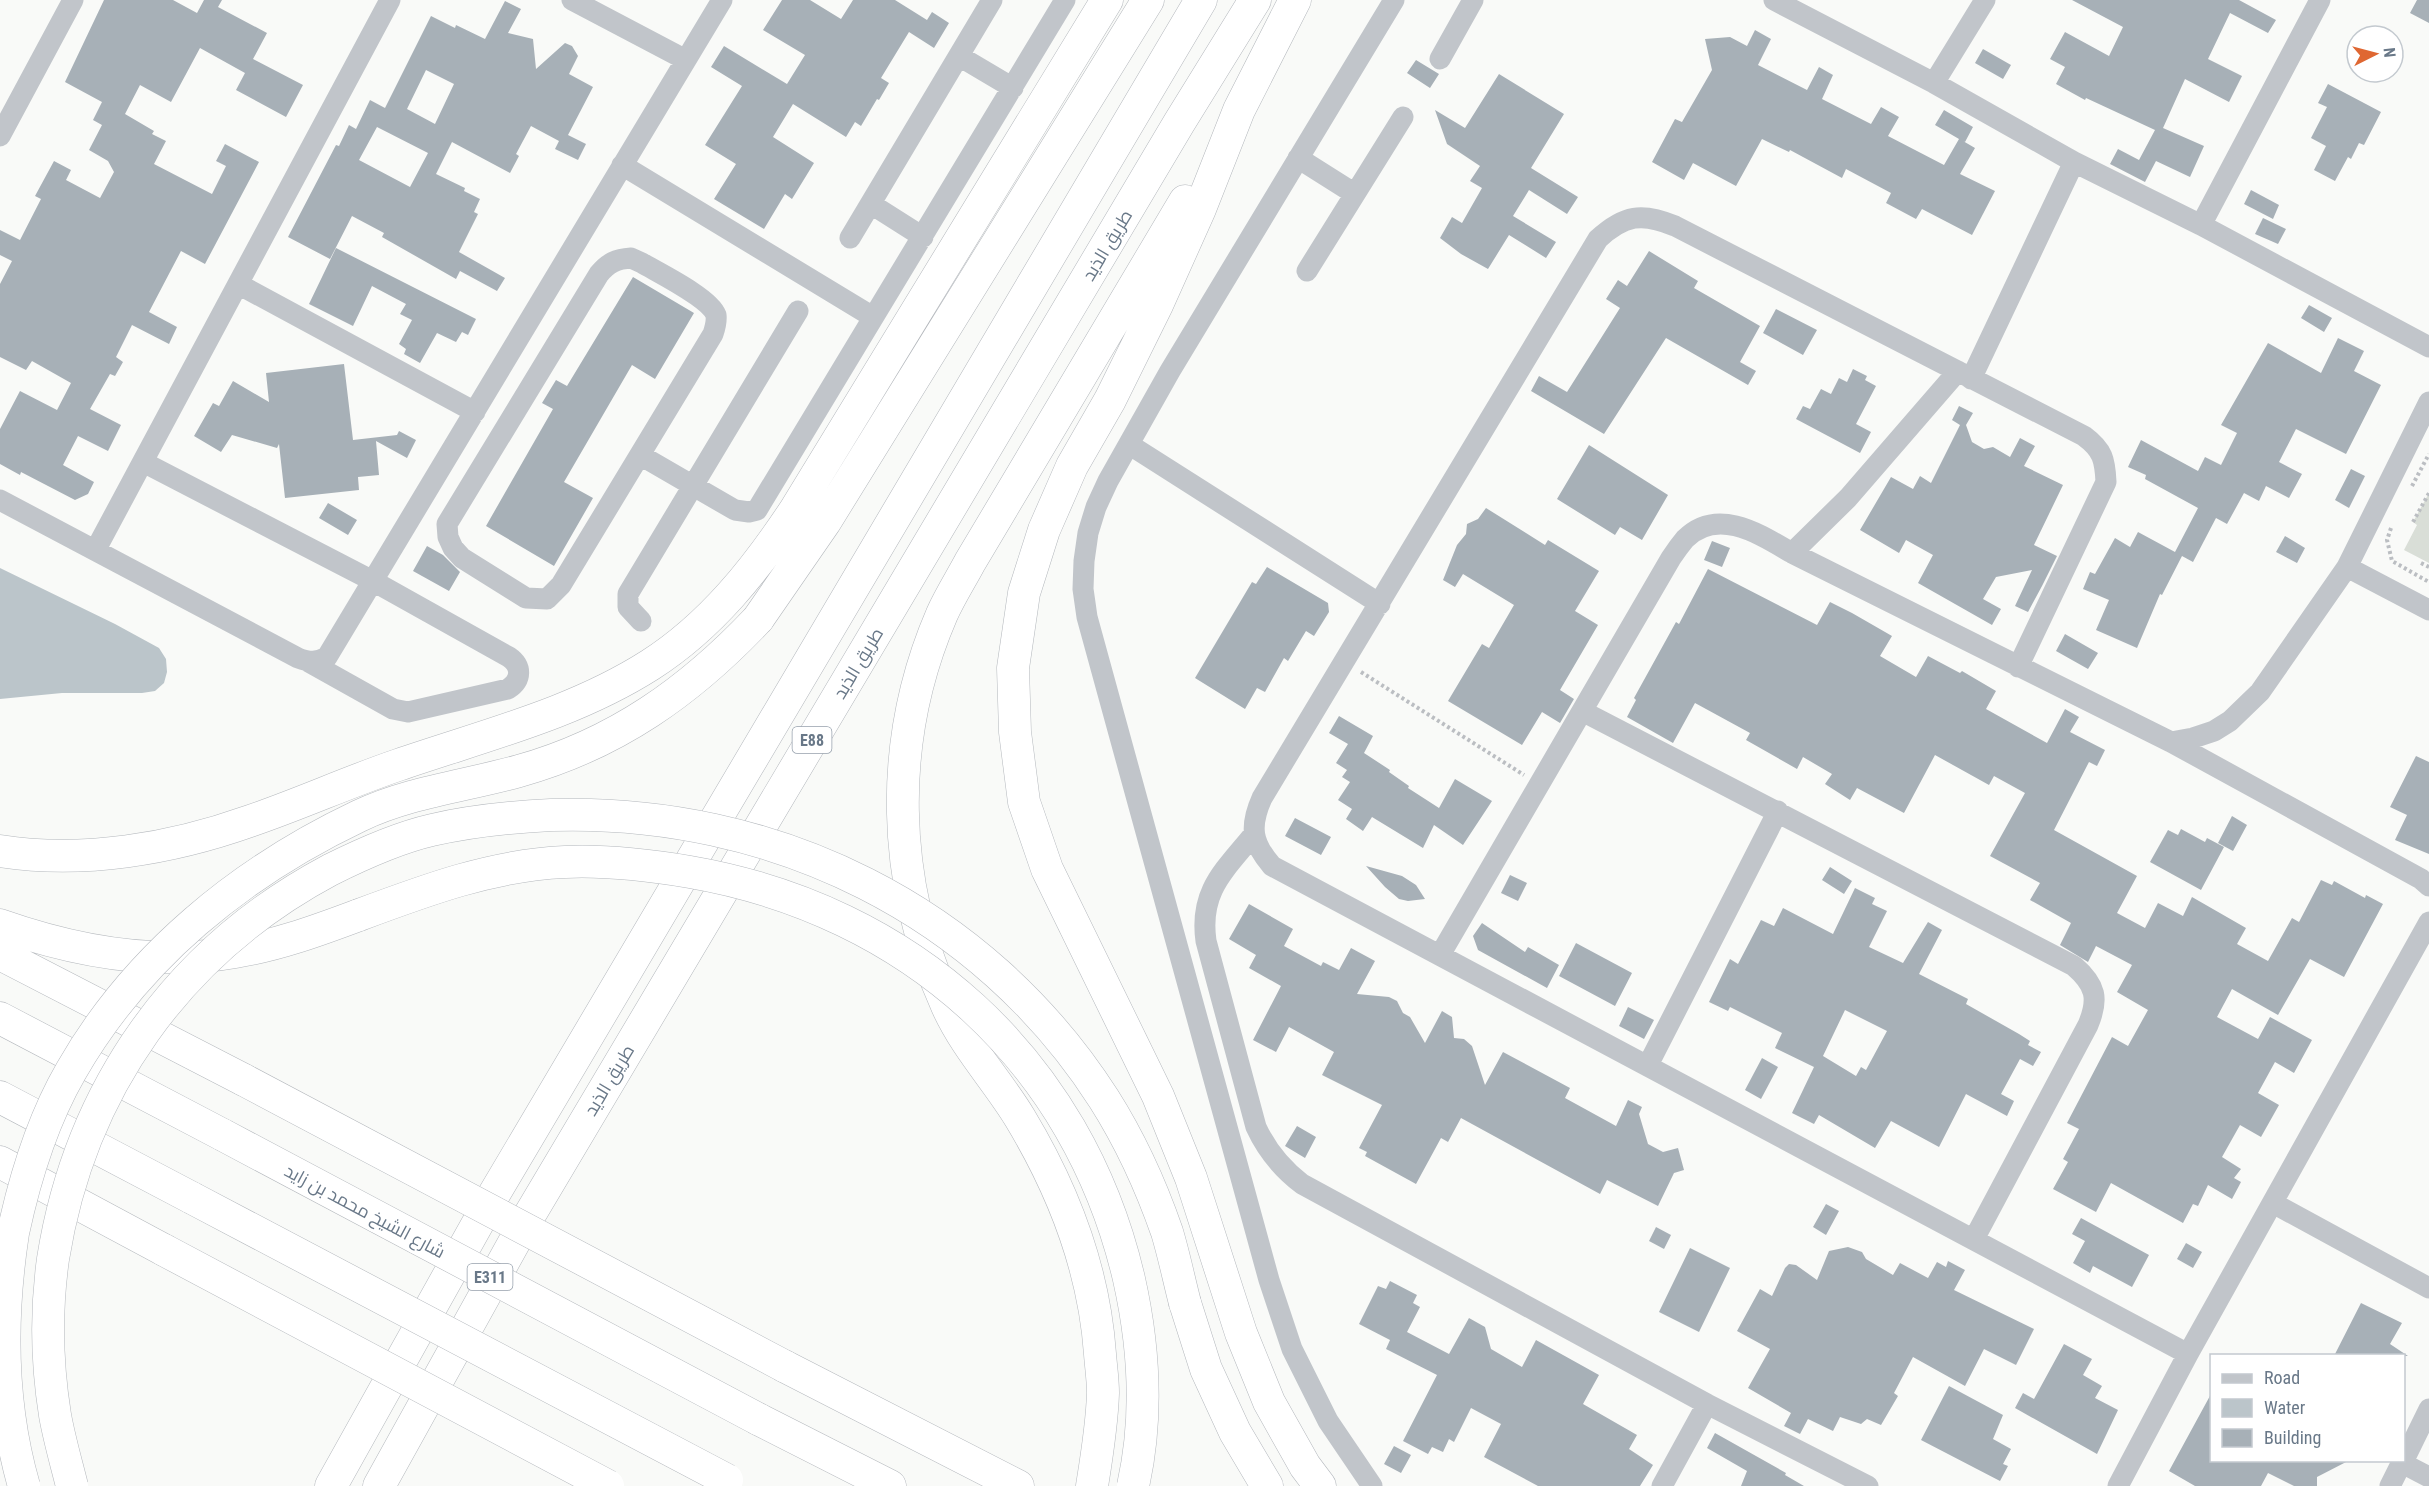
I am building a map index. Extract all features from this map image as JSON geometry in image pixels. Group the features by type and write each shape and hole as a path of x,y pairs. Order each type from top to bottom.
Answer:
{"highway":[{"path":"0,851 72,856 133,851 192,839 250,821 378,772 559,712 607,691 652,664 686,638 732,595 772,545 1107,0"},
{"path":"24,1486 15,1455 4,1397 2,1329 7,1262 21,1196 42,1132 70,1071 107,1016 149,965 196,919 248,879 304,843 363,814 419,794 517,771 556,759 631,724 666,702 699,677 758,619 825,522 1148,0"},
{"name":"E88","path":"331,1486 482,1216 1201,0"},
{"name":"طريق الذيد","path":"379,1486 526,1221 1255,0"},
{"path":"1092,1486 1100,1440 1103,1390 1099,1330 1087,1271 1069,1213 1044,1158 1013,1107 976,1059 948,1008 926,954 911,898 903,840 902,782 908,724 922,668 943,613 970,562 1239,110 1295,0"},
{"path":"1239,110 1200,209 1157,305 1110,400 1072,466 1044,530 1024,593 1013,668 1015,732 1024,802 1047,869 1158,1096 1191,1178 1241,1333 1269,1402 1305,1466 1320,1486"},
{"path":"72,1486 55,1413 49,1348 53,1262 69,1187 95,1116 131,1049 177,988 223,943 292,890 359,855 431,830 512,817 594,814 676,821 756,839 834,867 898,900 959,940 1014,988 1063,1042 1105,1101 1140,1165 1167,1233 1185,1303 1206,1369 1235,1432 1267,1486"},
{"path":"0,925 43,940 106,953 170,957 234,952 298,937 424,890 494,871 565,862 637,863 708,875 765,889 820,908 873,934 922,966 976,1011 1009,1044 1046,1090 1077,1140 1102,1192 1122,1248 1135,1305 1142,1364 1142,1422 1133,1486"},
{"path":"0,954 244,1080 784,1366 1018,1486"},
{"name":"شارع الشيخ محمد بن زايد","path":"0,1018 758,1419 890,1486"},
{"path":"0,1097 733,1483"},
{"path":"0,1162 608,1486"}],"street":[{"path":"0,136 73,0"},
{"path":"96,549 390,0"},
{"path":"572,0 686,60"},
{"path":"309,662 319,661 331,652 722,0"},
{"path":"850,238 992,0"},
{"path":"640,455 735,510 749,512 757,510 1065,0"},
{"path":"1372,1486 1328,1421 1288,1339 1269,1280 1087,617 1083,589 1088,533 1096,507 1108,481 1170,371 1394,0"},
{"path":"1440,59 1473,0"},
{"path":"1774,0 1934,83 2074,162 2201,225 2429,347"},
{"path":"1934,83 1985,0"},
{"path":"2201,225 2320,0"},
{"path":"959,56 1013,88"},
{"path":"1307,271 1403,117"},
{"path":"1298,158 1355,194"},
{"path":"1792,553 1842,505 1964,375 2074,162"},
{"path":"622,165 873,317"},
{"path":"871,204 923,237"},
{"path":"2018,667 2106,482 2105,463 2097,446 2084,436 1674,226 1655,217 1634,217 1614,225 1598,239 1262,798 1254,815 1254,834 1260,852 1272,866 2188,1354"},
{"path":"631,258 642,262 706,302 716,316 713,334 640,455 561,585 547,599 526,598 462,558 453,549 448,537 447,524 451,514 599,274 607,264 618,259 631,258"},
{"path":"238,284 475,411"},
{"path":"641,621 628,607 627,598 798,311"},
{"path":"2171,742 2214,731 2247,707 2260,692 2347,567 2429,402"},
{"path":"1130,445 1380,604"},
{"path":"0,500 309,662 393,709 408,712 484,696 515,685 519,677 519,669 509,657 373,581 143,462"},
{"path":"1440,955 1671,558 1686,538 1708,526 1733,524 1757,532 1792,553 2171,742 2421,879 2429,886"},
{"path":"2347,567 2429,610"},
{"path":"1582,711 2074,966 2087,977 2094,992 2094,1010 2091,1017 1974,1239"},
{"path":"1648,1065 1778,811"},
{"path":"1254,834 1210,892 1205,908 1204,925 1206,941 1256,1127 1275,1159 1302,1184 1707,1404 1868,1486"},
{"path":"2118,1486 2188,1354 2429,922"},
{"path":"2273,1203 2429,1288"},
{"path":"1662,1486 1707,1404"},
{"path":"2405,1457 2429,1409"},
{"path":"2390,1486 2402,1462"},
{"path":"2405,1462 2429,1477"}],"path":[{"path":"2413,522 2429,493"},
{"path":"2391,528 2387,540 2392,561 2429,582"},
{"path":"2421,563 2429,567"},
{"path":"1345,662 1539,785"}],"shaded area":[{"path":"2429,493 2429,563 2404,550 2417,525 2413,522"}],"water":[{"path":"0,568 159,648 166,659 167,672 164,683 155,691 142,693 62,693 0,699"}],"building":[{"path":"104,0 173,0 197,13 204,0 222,0 218,7 267,33 253,59 303,85 286,117 236,90 245,73 200,48 171,102 140,85 125,114 154,131 152,134 166,141 154,164 212,194 226,166 216,161 225,144 259,162 205,264 181,251 149,312 177,327 169,344 132,325 116,357 123,362 115,376 110,374 90,409 121,425 108,451 78,436 63,465 94,482 88,494 75,500 21,472 20,475 0,464 0,429 20,391 57,410 71,383 32,361 26,370 0,357 0,284 12,261 0,255 0,230 20,240 41,199 35,196 54,161 71,170 66,180 100,198 114,172 108,161 89,150 102,125 93,120 102,102 65,82"},
{"path":"782,0 810,0 841,19 853,0 895,0 927,20 932,12 949,23 934,48 909,32 881,78 889,83 879,100 877,99 861,126 855,122 846,137 793,104 773,137 814,163 792,199 785,194 764,229 714,199 736,164 705,145 742,86 711,67 724,46 787,84 805,55 763,30"},
{"path":"2072,0 2239,0 2276,20 2268,33 2230,13 2208,59 2242,76 2229,102 2185,79 2163,128 2204,146 2190,177 2156,161 2145,182 2110,164 2118,149 2139,160 2155,130 2086,98 2085,100 2056,84 2065,67 2050,59 2065,32 2109,56 2123,27"},
{"path":"2417,0 2429,0 2429,23 2410,13"},
{"path":"505,1 521,9 508,33 533,39 536,69 565,43 572,46 578,56 569,74 593,87 568,135 586,144 578,160 555,149 559,141 531,126 516,154 519,156 510,173 452,142 436,174 465,188 464,191 480,199 474,212 478,214 459,252 505,278 497,291 460,271 456,279 382,237 384,233 352,216 330,259 288,237 336,145 339,146 349,125 356,129 370,100 385,108 431,16 485,39","holes":["426,70 454,84 435,124 407,109","377,127 428,153 410,187 359,160"]},
{"path":"1755,30 1771,39 1758,65 1807,90 1819,67 1833,75 1822,99 1871,124 1881,107 1899,117 1888,136 1944,165 1959,139 1935,125 1944,110 1973,127 1965,142 1963,141 1975,148 1960,174 1995,191 1972,235 1922,209 1916,219 1886,203 1891,193 1846,169 1842,178 1790,150 1789,152 1762,139 1736,186 1693,163 1684,180 1652,162 1675,119 1682,122 1712,70 1705,39 1730,37 1747,46"},
{"path":"1983,49 2011,65 2003,79 1975,63"},
{"path":"1416,60 1439,74 1430,88 1407,73"},
{"path":"1499,74 1564,114 1531,168 1578,197 1567,214 1529,190 1513,216 1556,242 1546,258 1509,235 1488,269 1461,254 1440,238 1452,217 1462,223 1482,188 1470,181 1480,166 1447,144 1435,110 1465,128"},
{"path":"2328,84 2381,112 2364,145 2359,143 2351,159 2348,157 2335,181 2314,170 2326,146 2311,138 2327,107 2318,103"},
{"path":"2251,190 2279,205 2273,219 2244,204"},
{"path":"2263,218 2286,229 2278,244 2255,234"},
{"path":"336,248 476,319 468,335 462,332 456,342 437,333 420,363 404,354 406,349 399,344 412,320 400,314 406,304 372,286 353,326 309,304"},
{"path":"1649,251 1698,281 1694,288 1760,326 1740,362 1756,371 1748,385 1666,338 1604,434 1531,391 1539,376 1567,392 1620,308 1606,299 1618,280 1627,286"},
{"path":"633,277 694,313 655,379 632,365 564,482 593,498 554,566 486,526 553,409 542,403 556,380 567,386"},
{"path":"2309,305 2332,318 2324,332 2301,318"},
{"path":"1776,309 1817,330 1803,355 1763,333"},
{"path":"2338,338 2364,351 2354,371 2381,385 2346,454 2296,429 2279,462 2302,474 2289,498 2266,486 2259,501 2244,493 2227,524 2216,518 2193,562 2182,556 2162,595 2160,594 2137,648 2096,630 2109,600 2083,589 2090,572 2095,574 2115,538 2130,547 2138,532 2175,552 2198,508 2145,479 2146,475 2128,467 2141,440 2198,471 2205,457 2221,465 2237,433 2221,425 2268,343 2321,373"},
{"path":"344,364 353,440 397,435 399,431 416,440 407,458 376,441 379,475 358,477 359,490 285,498 279,444 277,448 232,435 221,452 194,436 213,403 219,406 233,381 269,402 266,373"},
{"path":"1853,369 1867,376 1865,380 1876,386 1856,424 1871,432 1860,453 1796,419 1803,406 1810,409 1821,389 1831,394 1839,378 1847,382"},
{"path":"1959,406 1973,413 1966,425 1972,442 1984,449 1993,447 2010,457 2020,438 2035,446 2024,466 2063,485 2034,545 2057,556 2042,586 2028,612 2015,606 2032,570 1996,577 1983,599 2001,609 1992,625 1918,583 1933,555 1906,540 1899,553 1860,530 1891,477 1913,489 1920,476 1931,483 1960,425 1952,420"},
{"path":"1589,445 1668,495 1642,540 1620,527 1615,535 1557,499"},
{"path":"2351,469 2365,476 2349,508 2335,500"},
{"path":"328,503 357,520 348,535 319,518"},
{"path":"1486,508 1545,545 1548,540 1599,571 1575,611 1598,625 1560,690 1574,699 1560,723 1542,712 1522,745 1448,701 1482,644 1489,648 1514,605 1463,574 1455,587 1443,580 1457,545 1466,534 1467,524 1478,519"},
{"path":"2285,536 2305,548 2297,563 2276,552"},
{"path":"1712,541 1730,548 1722,567 1704,560"},
{"path":"427,546 443,555 460,572 449,591 413,571"},
{"path":"1267,567 1328,603 1329,612 1314,636 1306,631 1288,661 1284,658 1265,692 1257,688 1245,709 1195,678 1252,582 1256,584"},
{"path":"1708,569 1817,625 1830,602 1852,613 1892,636 1880,656 1916,677 1928,656 1960,673 1962,671 1996,691 1986,709 2047,743 2065,709 2079,717 2070,732 2105,750 2097,766 2089,762 2054,830 2137,876 2117,913 2145,928 2158,903 2183,916 2192,897 2246,928 2237,944 2268,961 2292,918 2299,922 2321,880 2332,885 2334,881 2365,898 2366,895 2383,904 2344,977 2310,959 2278,1015 2232,989 2217,1017 2258,1039 2270,1017 2312,1040 2294,1073 2275,1062 2258,1093 2279,1105 2261,1137 2240,1125 2222,1157 2241,1169 2234,1178 2241,1182 2232,1199 2208,1185 2198,1206 2193,1204 2183,1223 2111,1183 2096,1212 2053,1189 2068,1162 2063,1159 2079,1129 2067,1123 2112,1037 2128,1046 2148,1010 2117,992 2132,965 2096,946 2088,962 2060,945 2071,923 2030,900 2040,883 1990,856 2025,793 1994,776 1989,785 1935,755 1904,813 1857,788 1850,800 1825,784 1832,774 1803,757 1797,769 1746,740 1750,733 1695,703 1673,743 1627,717 1636,700 1634,698 1676,622 1679,624"},
{"path":"2065,634 2098,653 2088,669 2056,651"},
{"path":"1339,716 1373,736 1364,753 1390,770 1389,772 1409,786 1408,788 1439,808 1455,779 1492,801 1463,845 1434,825 1423,848 1372,817 1363,831 1346,819 1352,809 1338,800 1350,782 1342,777 1347,770 1336,763 1348,744 1329,733"},
{"path":"2416,756 2429,762 2429,854 2395,840 2407,815 2390,807"},
{"path":"2232,816 2247,825 2233,851 2218,843"},
{"path":"1295,818 1331,837 1321,855 1285,836"},
{"path":"2181,829 2205,842 2207,838 2224,847 2201,890 2150,862 2168,830 2178,835"},
{"path":"1366,866 1402,876 1416,885 1425,899 1408,901 1399,899"},
{"path":"1830,867 1852,881 1844,894 1822,880"},
{"path":"1510,875 1527,883 1518,901 1501,893"},
{"path":"1855,888 1875,898 1872,904 1887,911 1869,947 1903,963 1928,922 1942,930 1919,974 1968,999 1966,1004 2030,1041 2028,1045 2041,1052 2033,1066 2020,1059 2001,1094 2014,1101 2007,1116 1966,1094 1939,1147 1891,1121 1875,1148 1819,1115 1814,1124 1792,1113 1814,1067 1775,1048 1782,1033 1730,1007 1728,1011 1709,1002 1730,959 1738,964 1761,920 1774,926 1783,908 1833,934","holes":["1845,1010 1887,1031 1866,1070 1861,1067 1856,1076 1823,1056"]},
{"path":"1249,904 1293,929 1284,946 1321,966 1323,962 1339,970 1351,948 1375,961 1357,994 1389,997 1397,1001 1403,1013 1410,1017 1425,1043 1442,1011 1452,1017 1454,1038 1464,1039 1472,1046 1485,1085 1503,1052 1570,1088 1565,1098 1616,1126 1628,1100 1642,1107 1639,1114 1648,1144 1663,1152 1678,1148 1684,1170 1674,1173 1658,1206 1607,1180 1600,1194 1461,1118 1448,1142 1441,1138 1416,1184 1365,1156 1367,1152 1359,1148 1382,1105 1322,1075 1334,1052 1289,1027 1276,1052 1253,1040 1281,986 1249,968 1256,955 1229,939"},
{"path":"1482,923 1525,952 1528,947 1559,965 1547,988 1478,950 1473,936"},
{"path":"1576,943 1632,973 1615,1006 1559,976"},
{"path":"1628,1007 1654,1020 1644,1039 1619,1026"},
{"path":"1762,1058 1778,1067 1761,1099 1745,1090"},
{"path":"1297,1126 1316,1137 1305,1158 1285,1146"},
{"path":"1826,1204 1839,1211 1826,1235 1813,1227"},
{"path":"2081,1218 2149,1255 2132,1287 2093,1266 2090,1273 2073,1263 2085,1241 2072,1234"},
{"path":"1656,1227 1671,1235 1664,1249 1649,1241"},
{"path":"2186,1243 2202,1252 2193,1268 2177,1259"},
{"path":"1848,1247 1862,1252 1866,1259 1893,1275 1900,1263 1928,1278 1937,1262 1946,1267 1948,1261 1965,1270 1954,1290 2034,1329 2016,1365 1984,1349 1965,1386 1913,1357 1894,1393 1898,1396 1881,1425 1867,1419 1861,1424 1840,1417 1833,1431 1808,1419 1800,1434 1784,1426 1791,1413 1748,1388 1770,1349 1737,1331 1760,1289 1772,1296 1789,1264 1796,1265 1817,1280 1829,1251"},
{"path":"1690,1248 1730,1268 1699,1332 1659,1312"},
{"path":"1390,1281 1417,1295 1413,1303 1420,1307 1407,1332 1449,1354 1469,1318 1485,1327 1491,1349 1522,1367 1536,1340 1599,1375 1583,1404 1637,1435 1629,1449 1653,1465 1640,1486 1538,1486 1484,1457 1501,1424 1471,1408 1454,1442 1449,1439 1443,1452 1432,1447 1428,1454 1403,1441 1437,1375 1386,1349 1390,1340 1359,1324 1378,1286 1386,1289"},
{"path":"2361,1303 2402,1323 2390,1344 2405,1354 2335,1354"},
{"path":"2064,1344 2092,1359 2083,1375 2102,1386 2095,1398 2118,1410 2097,1454 2015,1408 2023,1393 2034,1399"},
{"path":"1949,1386 2003,1415 1993,1439 2011,1449 2003,1464 2008,1466 2000,1481 1921,1440"},
{"path":"2210,1396 2210,1462 2346,1462 2317,1477 2317,1486 2294,1486 2268,1473 2261,1486 2195,1486 2169,1471"},
{"path":"1715,1433 1786,1473 1785,1475 1804,1486 1741,1486 1747,1471 1707,1448"},
{"path":"1394,1446 1411,1455 1401,1473 1384,1464"}]}
